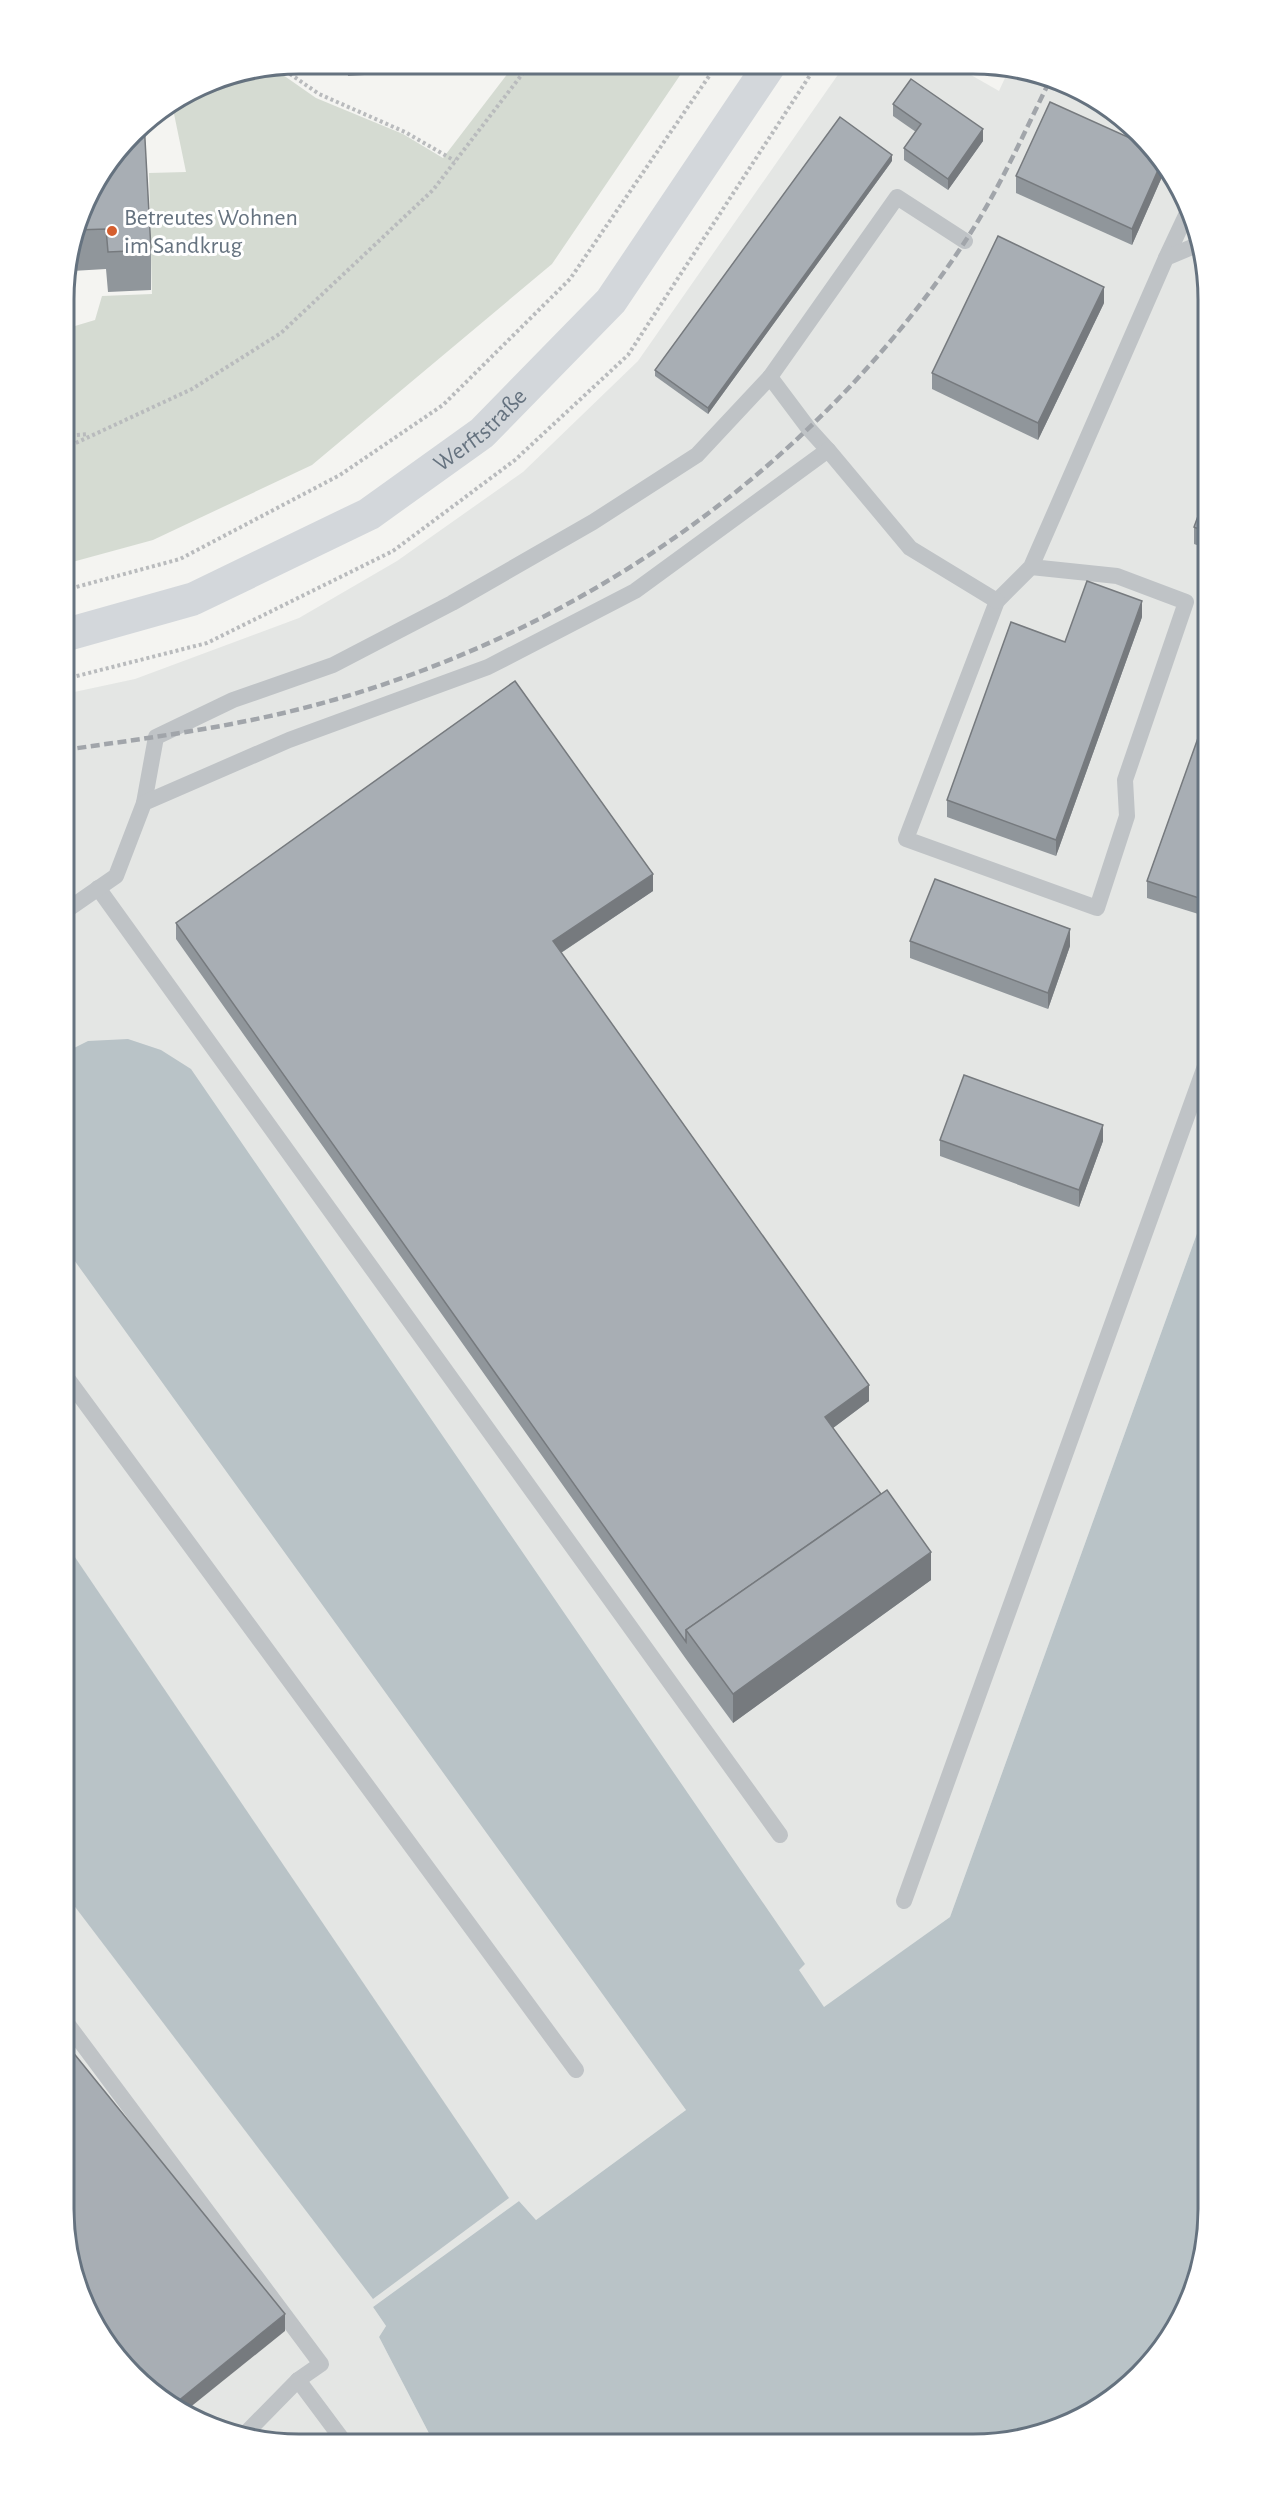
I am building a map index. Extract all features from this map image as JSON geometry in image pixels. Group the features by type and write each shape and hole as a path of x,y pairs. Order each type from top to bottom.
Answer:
{"main road":[{"name":"Werftstraße","path":"74,631 193,598 369,514 482,433 611,301 764,74"}],"lane":[{"path":"74,905 116,876 144,803 156,737 233,700 333,665 452,603 593,522 697,455 770,377 897,197 965,241"},
{"path":"1031,567 1117,576 1186,602 1125,780 1127,816 1097,908 906,839 997,601 1031,567 1184,220"},
{"path":"1166,258 1192,247"},
{"path":"770,377 809,429 910,548 997,601"},
{"path":"144,803 289,740 488,667 635,591 828,450"},
{"path":"98,888 780,1835"},
{"path":"904,1901 1198,1086"},
{"path":"74,1388 576,2070"},
{"path":"74,2033 321,2364 298,2380 250,2429"},
{"path":"298,2380 338,2434"}],"path":[{"path":"290,74 319,94 405,132 455,161"},
{"path":"74,443 192,389 281,333 433,190 522,74"},
{"path":"74,588 180,559 340,475 443,405 570,279 711,74"},
{"path":"74,435 91,434"}],"shaded area":[{"path":"282,74 316,98 403,134 443,158 507,74 681,74 552,264 312,465 153,540 74,562 74,326 95,320 102,296 152,294 149,173 186,172 173,111 226,85"},
{"path":"838,74 969,74 999,91 1006,76 1045,85 1098,111 1110,120 1132,139 1160,173 1186,226 1196,269 1198,298 1198,1231 950,1917 824,2008 812,1991 675,2094 686,2110 536,2220 519,2201 373,2307 386,2326 379,2337 429,2434 269,2433 226,2423 199,2411 173,2397 139,2369 111,2335 97,2309 85,2282 75,2239 74,692 135,679 299,618 397,561 523,472 638,361"},
{"path":"128,1039 161,1050 191,1069 805,1964 799,1970 824,2007 950,1917 1198,1231 1198,2210 1196,2239 1186,2282 1160,2335 1132,2369 1110,2388 1072,2411 1045,2423 1002,2433 429,2434 379,2337 386,2326 373,2307 519,2201 536,2220 686,2110 74,1260 74,1048 88,1041"},
{"path":"74,1556 509,2198 373,2299 74,1905"}],"building":[{"path":"911,79 983,129 948,179 904,148 921,124 893,104"},
{"path":"1050,102 1132,139 1158,170 1132,229 1016,176"},
{"path":"840,117 892,155 708,408 655,370"},
{"path":"145,134 151,250 108,252 106,229 84,230 111,173"},
{"path":"998,236 1104,287 1038,423 932,373"},
{"path":"1198,516 1198,529 1194,527"},
{"path":"1087,581 1142,601 1056,840 947,800 1011,622 1065,642"},
{"path":"515,681 653,874 553,941 869,1385 825,1417 881,1494 686,1630 686,1642 176,923"},
{"path":"1198,738 1198,898 1147,881"},
{"path":"935,879 1070,929 1048,993 910,941"},
{"path":"964,1075 1103,1125 1079,1190 940,1140"},
{"path":"887,1490 931,1552 733,1694 686,1630"},
{"path":"74,2054 285,2314 179,2400 150,2379 120,2347 97,2309 85,2282 75,2239"}],"railway":[{"path":"74,749 270,716 337,699 431,667 522,627 610,580 692,525 770,463 842,395 908,320 978,221 1011,161 1047,86"}],"place":[{"name":"Betreutes Wohnen im Sandkrug","path":"112,231"}]}
